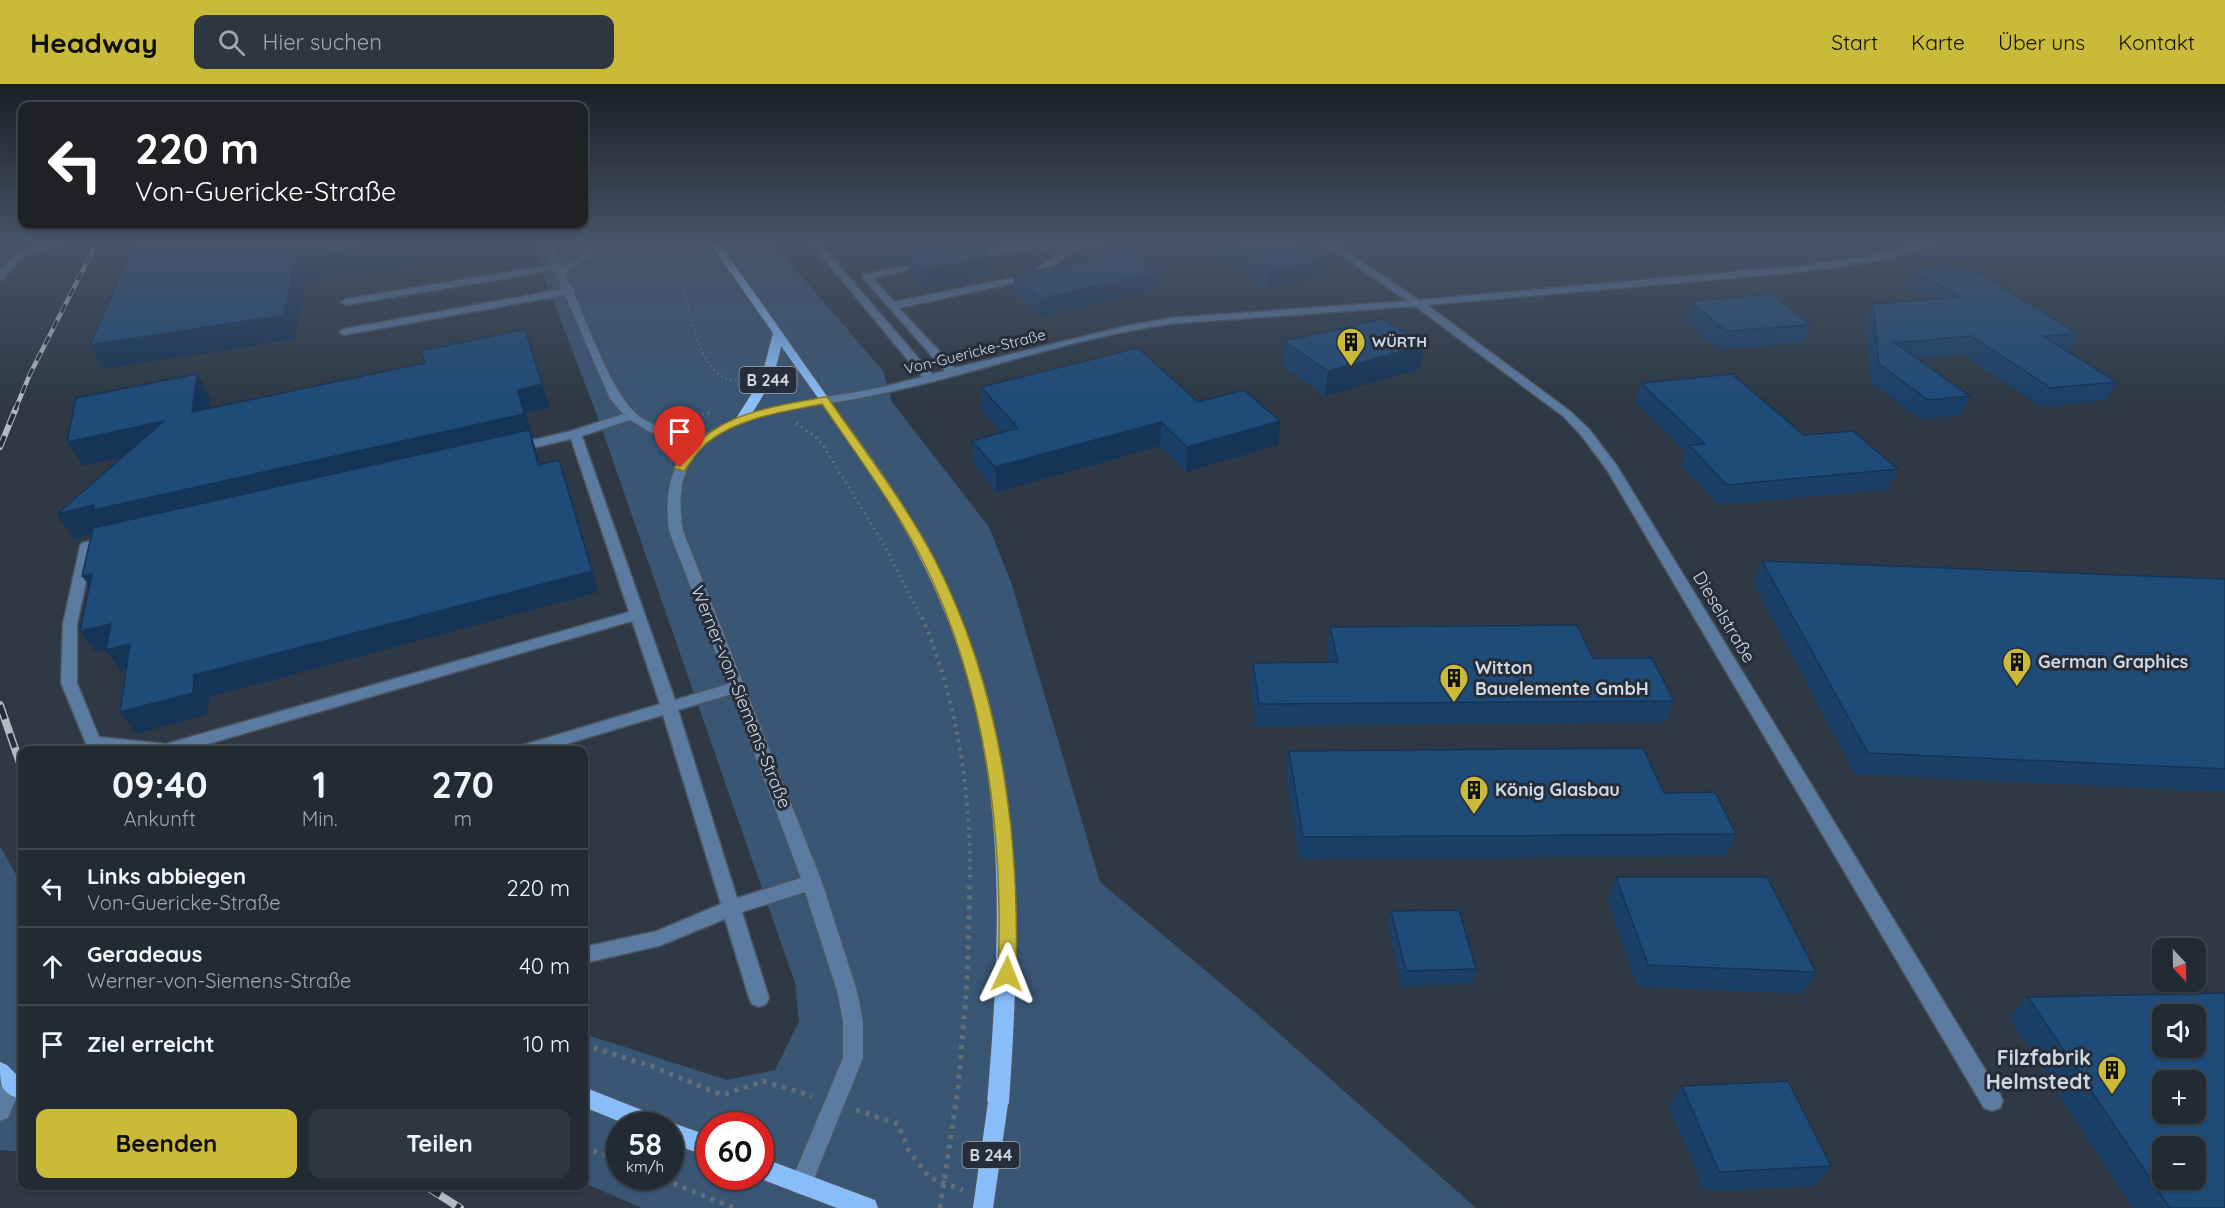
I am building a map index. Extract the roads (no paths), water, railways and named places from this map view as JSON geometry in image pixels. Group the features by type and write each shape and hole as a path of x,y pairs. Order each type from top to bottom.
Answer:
{"main road":[{"name":"B 244","path":"751,294 897,506 929,561 966,651 979,700 998,782 1006,860 1009,928 998,1103 983,1208"},
{"name":"B 244","path":"741,420 765,386 772,371 778,332"},
{"path":"588,1099 622,1112"},
{"path":"774,1173 867,1208"}],"street":[{"path":"346,302 396,294"},
{"path":"344,332 551,294"},
{"path":"571,294 616,399 629,416 650,428 702,441"},
{"path":"858,294 929,378"},
{"path":"882,294 952,372"},
{"path":"892,306 947,294"},
{"name":"Dieselstraße","path":"1403,294 1567,414 1585,432 1613,469 1992,1101"},
{"name":"Von-Guericke-Straße","path":"702,441 741,420 787,406 929,378 1151,324 1513,294"},
{"path":"506,450 575,434 629,416"},
{"path":"575,434 669,707 759,998"},
{"name":"Werner-von-Siemens-Straße","path":"702,441 683,461 679,470 673,510 676,531 813,882 847,991 853,1021 853,1058 801,1184"},
{"path":"122,538 87,546 70,624 69,683 93,742 130,746"},
{"path":"180,746 637,615"},
{"path":"539,746 737,687"},
{"path":"588,954 659,938 731,908 813,882"},
{"path":"0,1111 11,1083"}],"railway":[{"path":"15,410 30,374 70,294"},
{"path":"0,447 16,408"},
{"path":"0,705 18,757"},
{"path":"432,1190 460,1208"}],"place":[{"name":"WÜRTH","path":"1351,368"},
{"name":"German Graphics","path":"2017,688"},
{"name":"Witton Bauelemente GmbH","path":"1454,704"},
{"name":"König Glasbau","path":"1474,816"},
{"name":"Filzfabrik Helmstedt","path":"2112,1096"}]}
